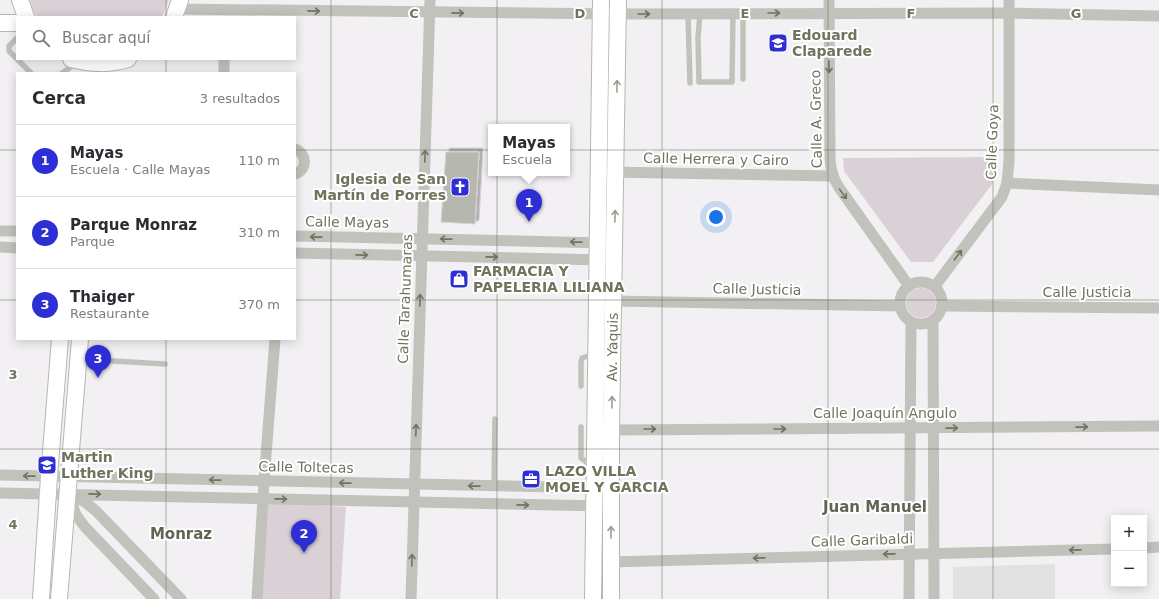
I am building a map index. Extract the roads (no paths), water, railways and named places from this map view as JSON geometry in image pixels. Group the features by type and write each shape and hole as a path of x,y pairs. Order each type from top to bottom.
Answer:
{"street":[{"path":"20,0 26,16"},
{"name":"Calle Tarahumaras","path":"411,599 430,0"},
{"name":"Calle A. Greco","path":"829,0 830,168 832,176 909,286"},
{"name":"Calle Goya","path":"935,286 1002,197 1007,184 1009,161 1009,0"},
{"name":"Av. Yaquis","path":"593,599 601,7"},
{"path":"177,9 224,13 429,12 618,7 694,14 1009,13 1159,16"},
{"name":"Av. Yaquis","path":"611,599 611,430 618,7"},
{"path":"0,22 16,23"},
{"path":"80,64 102,68 124,60"},
{"path":"224,60 224,72"},
{"path":"296,149 303,154 305,161 303,168 296,174"},
{"name":"Calle Herrera y Cairo","path":"598,171 832,176"},
{"path":"1007,184 1159,190"},
{"path":"0,230 16,231"},
{"name":"Calle Mayas","path":"296,236 615,243"},
{"path":"0,247 16,248"},
{"path":"296,253 614,260"},
{"path":"918,282 935,286 940,293 943,302 940,314 933,320 924,324 911,322 903,315 900,306 901,294 909,286 918,282"},
{"name":"Calle Justicia","path":"613,301 900,306"},
{"name":"Calle Justicia","path":"942,306 1159,308"},
{"path":"933,320 934,599"},
{"path":"909,599 911,322"},
{"path":"40,599 60,340"},
{"path":"60,599 80,340"},
{"path":"257,599 275,340"},
{"name":"Calle Joaquín Angulo","path":"611,430 1159,426"},
{"name":"Calle Toltecas","path":"0,476 612,489"},
{"path":"0,493 611,506"},
{"path":"68,494 76,515 85,527 154,599"},
{"path":"68,494 85,502 96,511 181,599"},
{"path":"1147,548 1159,547"},
{"name":"Calle Garibaldi","path":"611,562 1111,548"}],"lane":[{"path":"694,14 698,37 699,82 732,82 738,14"},
{"path":"690,84 694,14"},
{"path":"738,14 743,79"},
{"path":"16,39 9,46 9,51 16,58"},
{"path":"18,60 30,72"},
{"path":"64,72 80,64"},
{"path":"580,386 582,358 596,353"},
{"path":"79,359 165,364"},
{"path":"494,486 495,419"},
{"path":"580,427 581,458 595,468"}],"place":[{"name":"Edouard Claparede","path":"778,43"},
{"name":"Iglesia de San Martín de Porres","path":"460,187"},
{"name":"Mayas","path":"529,222"},
{"name":"FARMACIA Y PAPELERIA LILIANA","path":"459,279"},
{"name":"Thaiger","path":"98,378"},
{"name":"Martin Luther King","path":"47,465"},
{"name":"LAZO VILLA MOEL Y GARCIA","path":"531,479"},
{"name":"Parque Monraz","path":"304,553"}],"district":[{"name":"Juan Manuel","path":"875,507"},
{"name":"Monraz","path":"181,534"}]}
